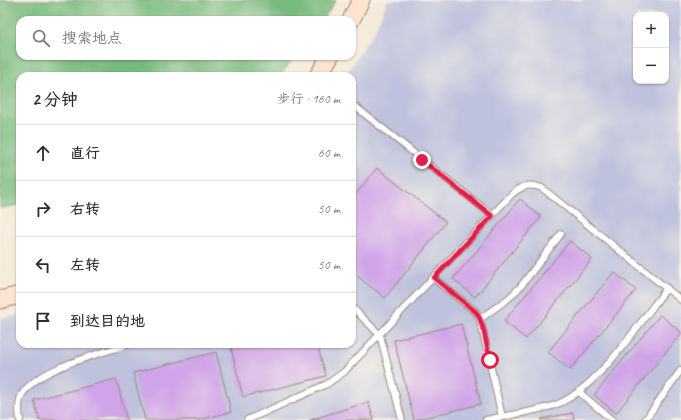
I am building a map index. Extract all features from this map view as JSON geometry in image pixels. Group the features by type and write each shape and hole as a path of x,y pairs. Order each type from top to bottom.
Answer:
{"street":[{"path":"353,16 361,0"},
{"path":"320,72 328,60"},
{"path":"0,300 16,296"}],"lane":[{"path":"356,107 492,216"},
{"path":"247,420 320,387 344,372 522,186 534,185 542,188 681,300"},
{"path":"480,319 509,298 521,286 561,234"},
{"path":"434,278 476,312 480,319 502,417"},
{"path":"486,420 556,405 579,392 601,372 667,288"},
{"path":"356,311 380,335 402,420"},
{"path":"20,420 19,414 22,394 32,382 52,371 118,348"},
{"path":"645,420 681,370"},
{"path":"579,392 612,420"}],"shaded area":[{"path":"388,0 681,0 681,420 0,420 0,319 16,315 16,348 356,348 356,72 347,72 374,32"}],"green space":[{"path":"0,0 336,0 326,16 16,16 16,60 292,60 283,72 16,72 16,206 0,208"}],"building":[{"path":"377,168 446,222 385,298 356,275 356,194"},
{"path":"520,199 541,217 475,297 453,279"},
{"path":"570,241 592,259 526,339 504,321"},
{"path":"614,272 636,290 570,370 548,352"},
{"path":"660,315 681,332 681,334 616,413 594,395"},
{"path":"461,324 481,404 414,420 394,340"},
{"path":"231,348 318,348 326,376 243,397"},
{"path":"216,352 231,412 198,420 145,420 133,373"},
{"path":"116,379 127,420 39,420 34,400"},
{"path":"368,402 374,420 310,420"},
{"path":"573,413 574,420 541,420 541,419"}],"route":[{"path":"422,160 492,216 434,278 476,312 484,332 490,360"}]}
